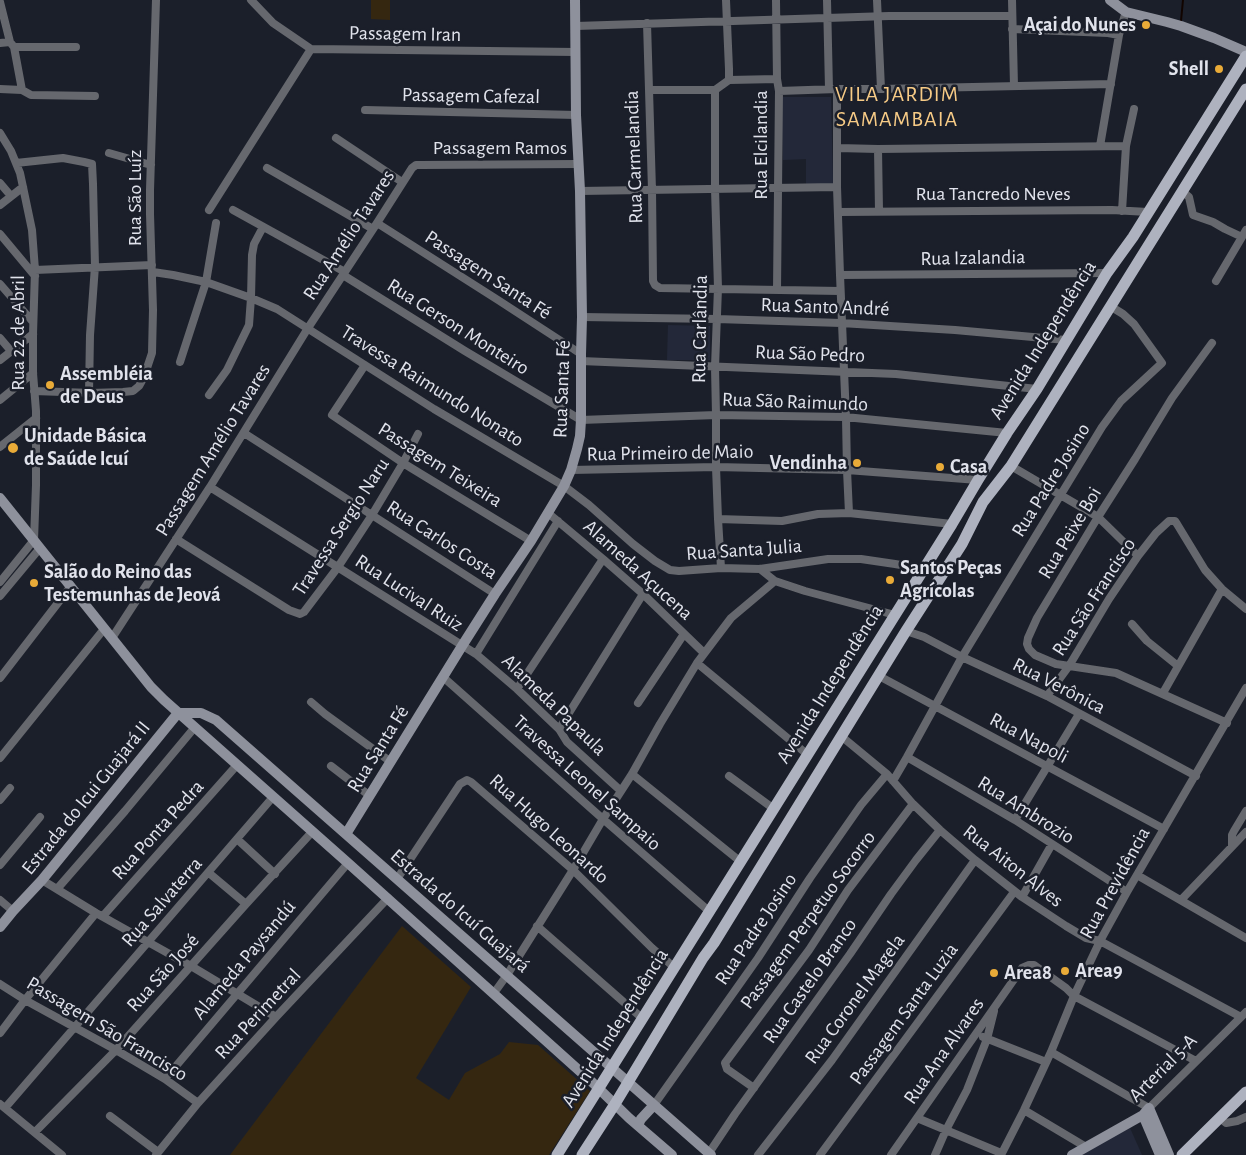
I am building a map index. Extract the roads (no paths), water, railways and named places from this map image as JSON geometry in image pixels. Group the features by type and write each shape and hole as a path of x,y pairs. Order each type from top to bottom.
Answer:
{"main road":[{"name":"Rua Santa Fé","path":"346,834 462,646 531,541 564,486 571,470 580,436 582,317 580,191 576,115 575,0"},
{"path":"1110,0 1126,12 1181,26 1214,38 1246,54"},
{"name":"Avenida Independência","path":"557,1155 896,615 1007,433 1037,389 1107,273 1133,237 1246,54"},
{"name":"Avenida Independência","path":"582,1155 906,631 962,544 983,502 1011,466 1246,89"},
{"path":"1133,237 1148,246"},
{"name":"Estrada do Icuí Guajará","path":"0,498 151,688 494,993 672,1155"},
{"path":"178,713 201,713 209,716"},
{"name":"Estrada do Icui Guajará II","path":"0,928 42,880 178,713"},
{"path":"194,727 202,718 209,716"},
{"name":"Estrada do Icuí Guajará","path":"209,716 216,720 710,1154"},
{"path":"688,946 703,958"},
{"path":"1182,1155 1246,1092"},
{"path":"638,1125 654,1105"},
{"path":"1146,1112 1160,1155"},
{"path":"1146,1112 1169,1155"},
{"name":"Arterial 5-A","path":"1072,1155 1146,1112"}],"street":[{"name":"Rua São Luíz","path":"89,393 133,391 139,386 144,377 152,352 153,310 150,214 156,0"},
{"path":"209,210 311,49 273,23 251,0"},
{"path":"726,0 729,80"},
{"name":"Rua Elcilandia","path":"776,0 777,79 779,91 777,290"},
{"path":"827,0 838,148 837,187 840,291 849,513"},
{"path":"878,0 881,90"},
{"path":"1012,0 1014,86"},
{"path":"0,2 22,90"},
{"path":"1100,146 1119,35 1126,12"},
{"path":"576,26 827,18 1012,16"},
{"name":"Rua Carmelandia","path":"647,23 653,281 660,288 718,288"},
{"path":"1012,29 1119,35"},
{"path":"0,43 76,48"},
{"name":"Passagem Iran","path":"311,49 576,52"},
{"path":"649,90 715,90 729,80 777,79"},
{"path":"779,91 1111,84"},
{"path":"0,89 22,90 31,95 95,96"},
{"name":"Rua Carlândia","path":"715,90 718,288 715,367 716,467 721,568"},
{"path":"1122,211 1126,146 1134,109"},
{"name":"Passagem Cafezal","path":"365,110 576,115"},
{"name":"Rua 22 de Abril","path":"0,133 16,163 24,186 32,230 35,273 32,334 36,418 37,544"},
{"path":"336,138 402,182"},
{"path":"838,148 878,150 1126,146"},
{"path":"878,150 879,211"},
{"path":"109,153 151,165"},
{"path":"16,163 63,158 92,164 94,184 95,266 90,335 89,393 34,391"},
{"name":"Passagem Ramos","path":"421,165 578,164"},
{"name":"Rua Amélio Tavares","path":"308,328 402,182 412,168 416,165 421,165"},
{"name":"Passagem Santa Fé","path":"267,168 375,226 498,300 581,358"},
{"path":"0,183 11,196"},
{"path":"0,205 24,186"},
{"path":"580,191 837,187"},
{"path":"1182,191 1189,197 1193,215 1213,222 1225,229 1244,233 1216,281"},
{"name":"Rua Gerson Monteiro","path":"234,210 344,273 465,352 581,420"},
{"name":"Rua Tancredo Neves","path":"838,212 1102,210 1148,212"},
{"path":"180,362 206,282 216,223"},
{"path":"209,395 227,370 249,325 252,255 254,244 264,227"},
{"path":"0,234 35,273"},
{"name":"Travessa Raimundo Nonato","path":"35,273 95,266 152,268 206,282 251,298 277,309 434,409 564,486"},
{"name":"Rua Izalandia","path":"840,275 1107,273"},
{"path":"0,284 33,322"},
{"path":"718,288 840,291"},
{"name":"Rua Padre Josino","path":"893,781 962,657 1115,408 1121,400 1162,363 1134,324 1110,306"},
{"name":"Rua Santo André","path":"582,317 842,323 955,330 1066,340"},
{"name":"Passagem Amélio Tavares","path":"112,638 210,487 308,328"},
{"path":"0,360 32,334"},
{"path":"0,338 11,351"},
{"name":"Rua Peixe Boi","path":"1069,666 1056,664 1035,655 1029,649 1027,644 1028,638 1098,517 1172,398 1212,343"},
{"name":"Rua São Pedro","path":"581,358 715,367 896,374 1037,389"},
{"name":"Passagem Teixeira","path":"366,365 332,415 403,463 531,541"},
{"path":"0,400 33,373"},
{"name":"Rua São Raimundo","path":"581,420 716,415 846,418 1007,433"},
{"path":"0,447 36,418"},
{"name":"Rua Carlos Costa","path":"244,433 495,594"},
{"name":"Travessa Sergio Naru","path":"176,539 289,610 300,614 310,605 338,567 372,515 418,434"},
{"path":"1011,466 1098,517 1138,556"},
{"name":"Rua Primeiro de Maio","path":"571,470 716,467 847,470 978,480"},
{"name":"Rua Santa Julia","path":"564,486 589,505 633,544 670,570 679,572 721,568 760,569 828,559 861,560 924,569"},
{"name":"Rua Lucival Ruiz","path":"210,487 462,646"},
{"name":"Alameda Açucena","path":"548,513 603,558 704,653"},
{"path":"718,519 782,521 818,514 849,513 952,524"},
{"name":"Rua São Francisco","path":"1047,696 1069,666 1109,599 1138,556 1166,523 1172,520 1175,521 1205,570 1222,589"},
{"path":"476,654 558,521"},
{"path":"0,582 37,544"},
{"path":"0,596 37,544"},
{"path":"517,689 603,558"},
{"path":"760,569 776,581 805,591 896,615"},
{"path":"494,993 507,976 573,870 697,663 731,618 776,581"},
{"path":"0,678 71,586"},
{"path":"1163,693 1222,589 1246,609"},
{"path":"559,729 643,594"},
{"path":"1132,624 1146,641 1178,666"},
{"path":"1,753 104,629"},
{"name":"Rua Verônica","path":"906,631 924,637 962,657 1047,696 1196,776"},
{"path":"638,703 684,634"},
{"name":"Alameda Papaula","path":"462,646 476,654 517,689 559,729 567,742 621,791"},
{"path":"697,663 808,755"},
{"path":"1069,666 1116,673 1227,723"},
{"name":"Rua Napoli","path":"879,676 1164,829"},
{"name":"Travessa Leonel Sampaio","path":"443,677 710,912"},
{"name":"Rua Previdência","path":"1001,1154 1024,1110 1100,942 1127,892 1246,688"},
{"path":"311,702 391,762"},
{"path":"1015,820 1079,714"},
{"path":"57,889 125,811 194,727"},
{"name":"Rua Aiton Alves","path":"841,736 887,774 940,830 1022,898 1086,938 1100,942 1243,1014"},
{"name":"Rua Ambrozio","path":"907,758 1015,820 1127,892"},
{"name":"Rua Ponta Pedra","path":"0,1033 24,1000 99,915 237,765"},
{"path":"331,766 370,796"},
{"path":"632,774 741,862"},
{"name":"Rua Padre Josino","path":"654,1105 758,958 810,878 861,805 887,774"},
{"path":"729,776 774,809"},
{"name":"Rua Hugo Leonardo","path":"397,879 460,784 467,780 573,870 652,948 675,968"},
{"path":"0,800 10,788"},
{"name":"Rua Salvaterra","path":"3,1106 75,1028 273,798"},
{"name":"Passagem Perpetuo Socorro","path":"754,1088 727,1069 725,1063 809,950 848,890 914,804"},
{"path":"1232,846 1232,835 1246,812"},
{"path":"0,865 40,817"},
{"name":"Rua Castelo Branco","path":"710,1154 754,1088 916,860 940,830"},
{"name":"Rua São José","path":"35,1132 116,1050 312,832"},
{"path":"1181,900 1246,832"},
{"path":"237,839 275,874"},
{"path":"1022,898 1052,844"},
{"name":"Rua Coronel Magela","path":"758,1155 832,1060 975,860"},
{"name":"Alameda Paysandú","path":"165,1079 348,863"},
{"path":"209,873 246,904"},
{"path":"1137,875 1243,936 1246,927"},
{"path":"42,880 276,1017"},
{"name":"Passagem Santa Luzia","path":"820,1155 1014,892"},
{"name":"Rua Perimetral","path":"157,1153 198,1103 388,898"},
{"path":"0,900 13,911"},
{"path":"537,926 643,1019"},
{"name":"Rua Ana Alvares","path":"891,1155 1022,968 1029,964 1034,966 1066,988 1074,996"},
{"name":"Passagem São Francisco","path":"0,984 24,1000 165,1079 198,1103"},
{"path":"1074,996 1196,1061"},
{"path":"935,1155 967,1090 987,1039 995,1007"},
{"name":"Arterial 5-A","path":"1146,1112 1243,1014"},
{"path":"977,1034 1046,1062"},
{"path":"1050,1052 1146,1112"},
{"path":"3,1106 62,1155"},
{"path":"1024,1110 1086,1148"},
{"path":"110,1116 157,1153"},
{"path":"917,1118 1001,1154"},
{"path":"1220,1118 1226,1122 1246,1118"}],"waterway":[{"path":"1181,21 1183,0"}],"place":[{"name":"Açai do Nunes","path":"1146,25"},
{"name":"Shell","path":"1219,69"},
{"name":"Assembléia de Deus","path":"50,385"},
{"name":"Unidade Básica de Saúde Icuí","path":"13,448"},
{"name":"Vendinha","path":"857,463"},
{"name":"Casa","path":"940,467"},
{"name":"Santos Peças Agrícolas","path":"890,580"},
{"name":"Salão do Reino das Testemunhas de Jeová","path":"34,583"},
{"name":"Area9","path":"1065,971"},
{"name":"Area8","path":"994,973"}],"district":[{"name":"VILA JARDIM SAMAMBAIA","path":"897,106"}]}
